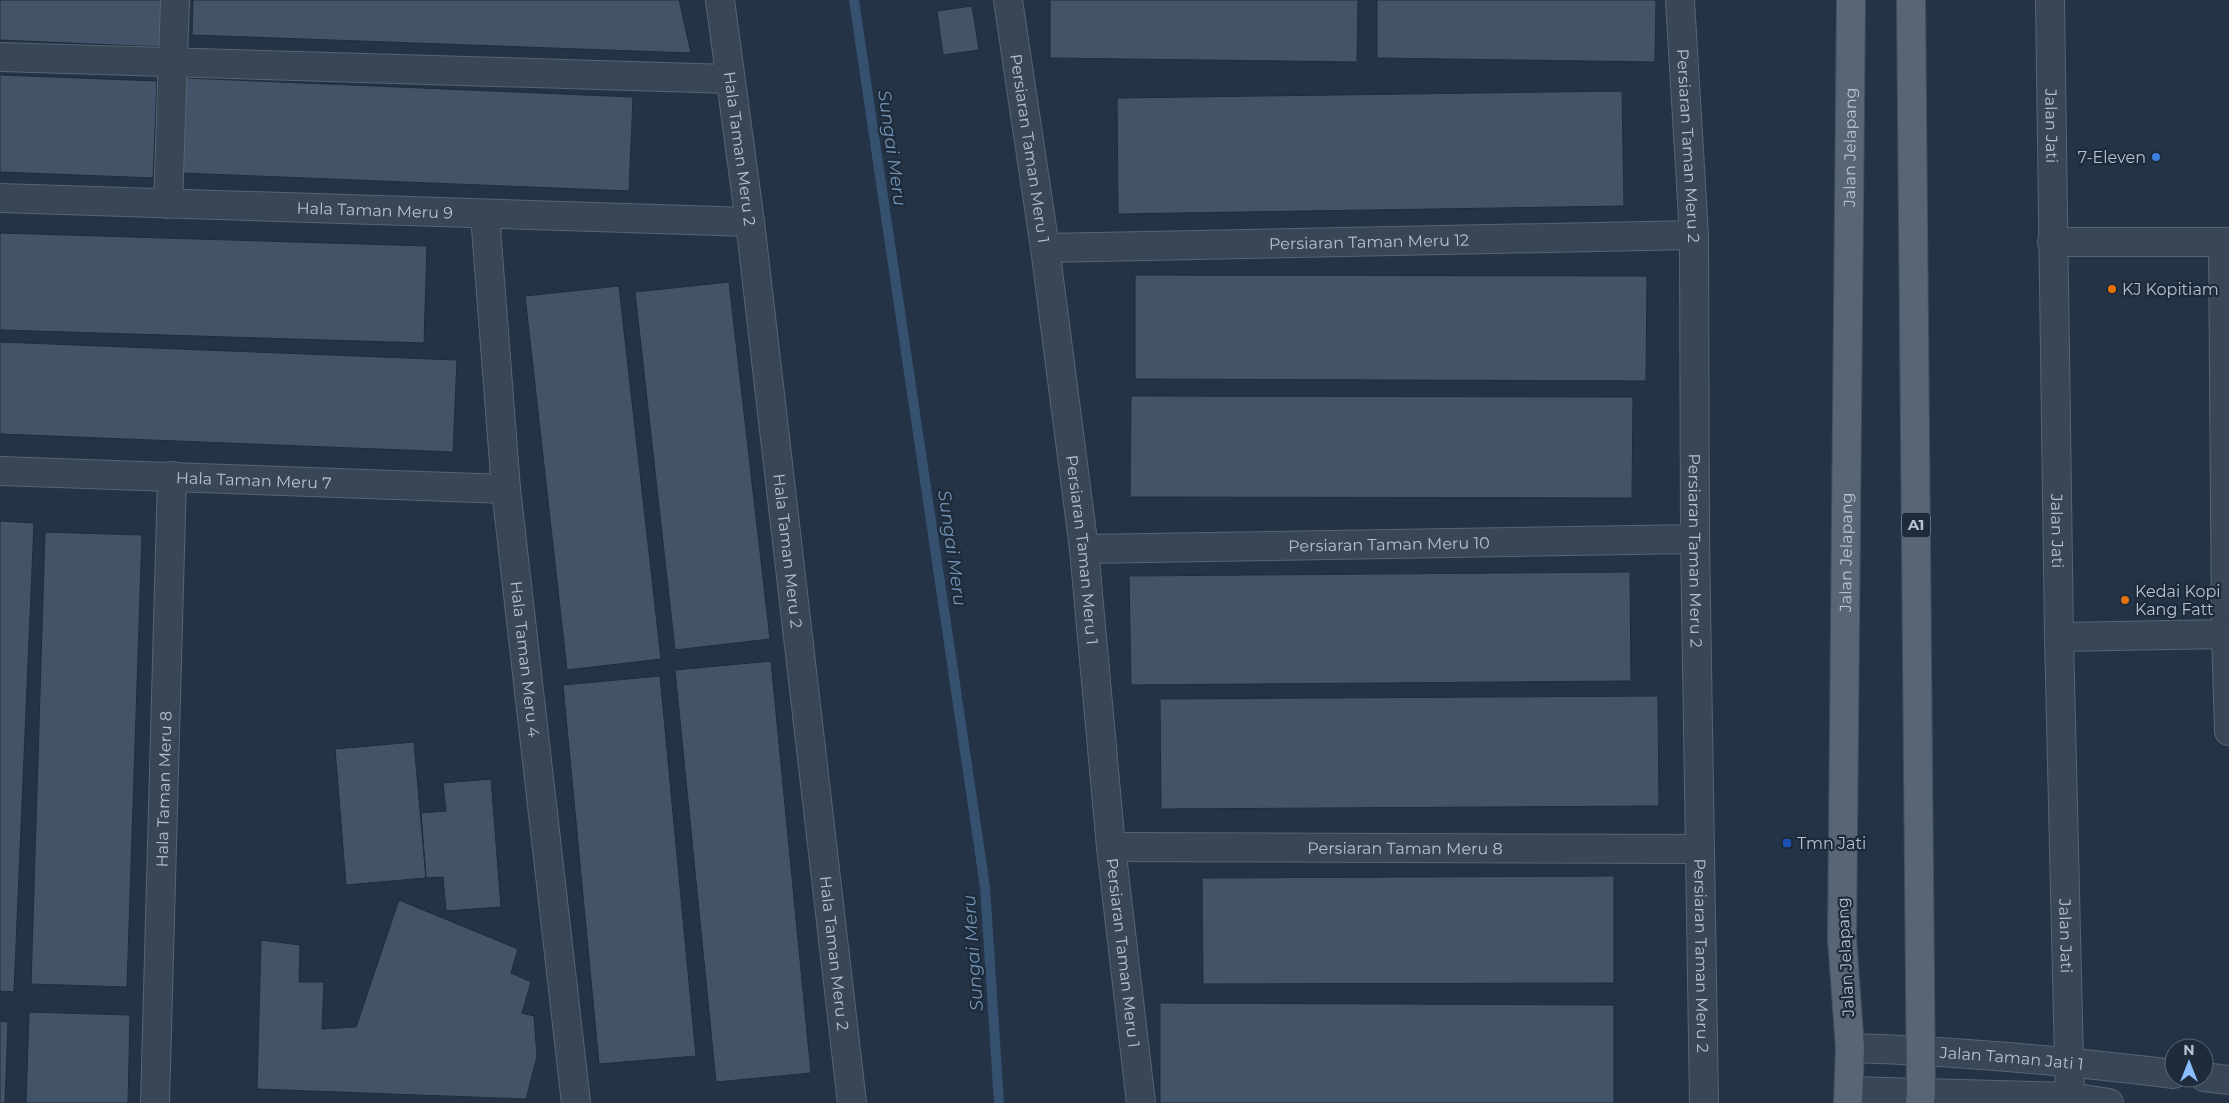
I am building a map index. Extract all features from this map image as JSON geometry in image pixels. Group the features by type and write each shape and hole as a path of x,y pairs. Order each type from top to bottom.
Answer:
{"main road":[{"name":"Jalan Jelapang","path":"1849,1097 1850,1048 1842,939 1851,0"},
{"name":"A1","path":"1911,0 1921,1098"}],"street":[{"path":"168,204 175,0"},
{"name":"Hala Taman Meru 2","path":"720,0 750,222 852,1103"},
{"name":"Persiaran Taman Meru 1","path":"1008,0 1044,248 1084,549 1111,847 1141,1103"},
{"name":"Persiaran Taman Meru 2","path":"1680,0 1694,235 1695,539 1704,1103"},
{"name":"Jalan Jati","path":"2050,0 2059,637 2070,1100"},
{"path":"0,57 730,79"},
{"name":"Hala Taman Meru 9","path":"0,198 750,222"},
{"name":"Hala Taman Meru 4","path":"485,215 506,489 576,1103"},
{"name":"Persiaran Taman Meru 12","path":"1044,248 1694,235"},
{"path":"2052,242 2226,242 2226,634 2229,731"},
{"name":"Hala Taman Meru 7","path":"0,471 506,489"},
{"name":"Hala Taman Meru 8","path":"155,1103 172,476"},
{"name":"Persiaran Taman Meru 10","path":"1084,549 1695,539"},
{"path":"2059,637 2226,634"},
{"name":"Persiaran Taman Meru 8","path":"1111,847 1699,849"},
{"name":"Jalan Taman Jati 1","path":"1850,1048 1921,1050 2069,1062 2164,1073"},
{"path":"2214,1078 2229,1080"},
{"name":"Jalan Taman Jati 1","path":"1849,1097 2070,1100 2109,1103"}],"building":[{"path":"0,0 161,0 161,47 0,40"},
{"path":"193,0 679,0 691,53 192,35"},
{"path":"1050,0 1358,0 1357,62 1050,58"},
{"path":"1377,0 1656,0 1655,62 1377,58"},
{"path":"972,6 979,50 943,55 937,11"},
{"path":"0,75 157,81 153,178 0,172"},
{"path":"186,78 633,97 629,191 182,173"},
{"path":"1622,91 1624,206 1118,214 1117,98"},
{"path":"0,233 427,246 424,343 0,330"},
{"path":"1135,275 1647,276 1646,381 1135,379"},
{"path":"729,282 770,639 675,650 635,292"},
{"path":"619,286 661,659 567,670 525,296"},
{"path":"0,342 457,360 453,452 0,434"},
{"path":"1131,396 1633,397 1632,498 1130,497"},
{"path":"0,521 34,523 14,992 0,991"},
{"path":"45,532 142,535 127,987 31,984"},
{"path":"1630,572 1631,681 1131,685 1129,576"},
{"path":"771,661 811,1073 716,1082 675,670"},
{"path":"660,676 696,1056 599,1064 563,685"},
{"path":"1658,696 1659,806 1161,809 1160,699"},
{"path":"414,742 426,878 346,885 335,749"},
{"path":"491,779 501,907 446,911 443,877 426,878 421,813 446,811 443,783"},
{"path":"1614,876 1614,983 1203,984 1202,878"},
{"path":"399,900 518,949 511,973 531,982 522,1013 534,1016 537,1057 526,1099 257,1089 261,940 300,945 299,982 324,982 322,1029 356,1027"},
{"path":"1160,1003 1614,1005 1614,1103 1160,1103"},
{"path":"29,1012 130,1015 128,1103 26,1103"},
{"path":"0,1021 8,1022 5,1103 0,1103"}],"waterway":[{"name":"Sungai Meru","path":"854,0 985,887 999,1103"}],"place":[{"name":"7-Eleven","path":"2156,157"},
{"name":"KJ Kopitiam","path":"2112,289"},
{"name":"Kedai Kopi Kang Fatt","path":"2125,600"},
{"name":"Tmn Jati","path":"1787,843"}]}
